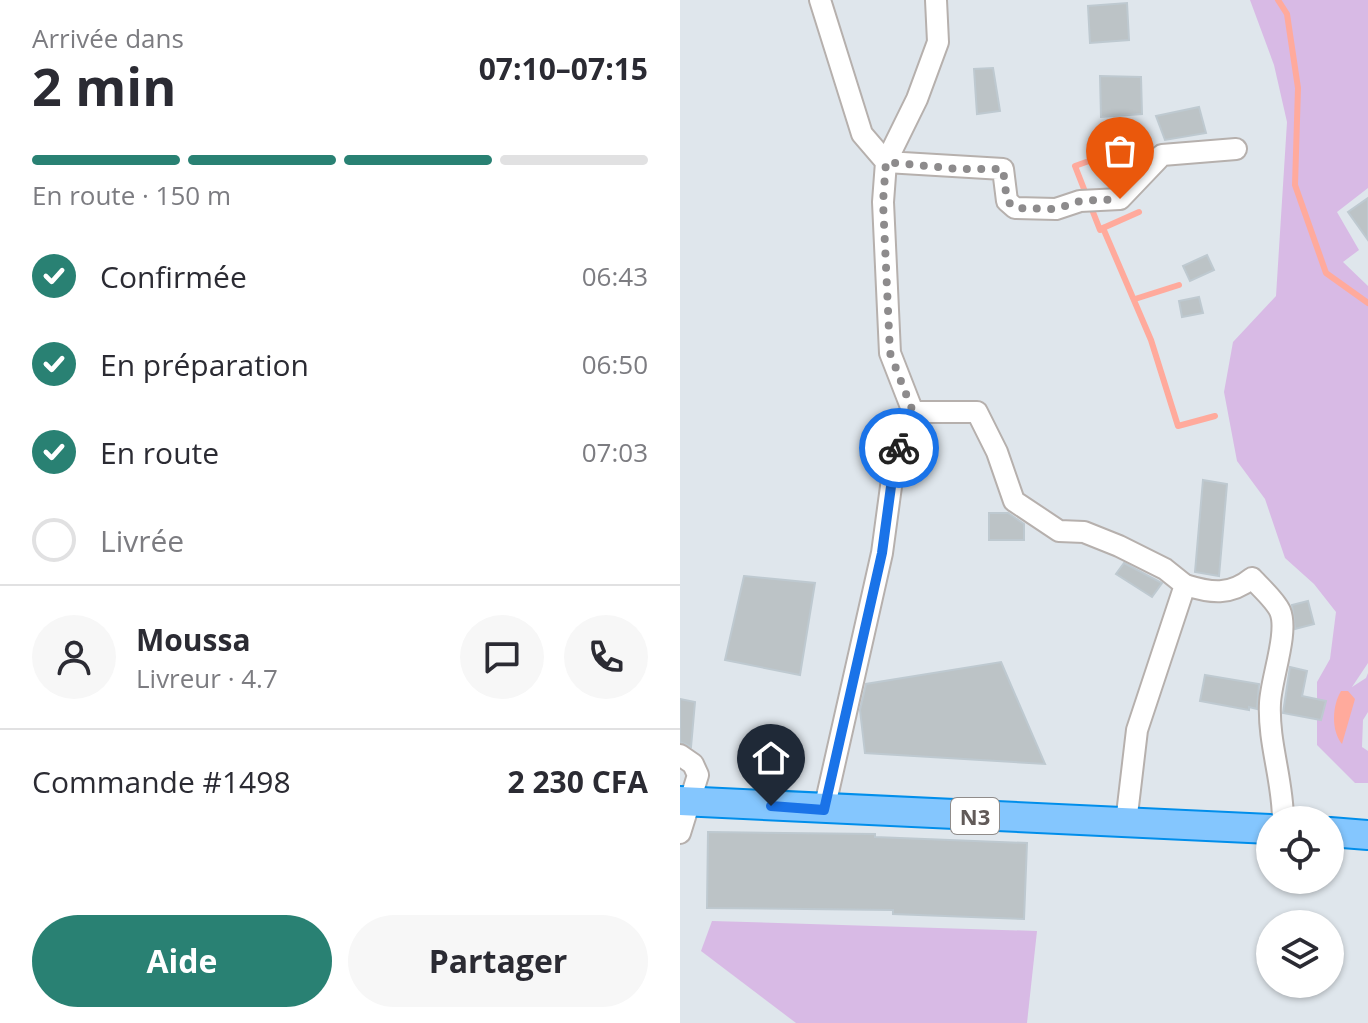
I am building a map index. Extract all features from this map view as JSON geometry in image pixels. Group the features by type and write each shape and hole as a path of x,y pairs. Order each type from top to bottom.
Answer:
{"highway":[{"name":"N3","path":"685,801 1256,828"},
{"path":"1344,833 1368,835"}],"street":[{"path":"820,0 862,134 886,162 958,169 1003,169 1007,201 1015,208 1056,209 1080,201 1120,199 1162,155 1236,149"},
{"path":"824,810 882,553 895,457 913,412 890,353 883,202 886,162 917,99 938,42 936,0"},
{"path":"913,412 977,412 997,452 1014,501 1059,531 1084,532 1119,546 1165,569 1185,585 1214,594 1240,588 1252,578 1280,612 1282,628 1270,703 1271,738 1282,806"},
{"path":"1126,823 1137,730 1185,585"},
{"path":"680,755 693,764 698,775 685,801 680,833"}],"shaded area":[{"path":"1250,0 1368,0 1368,188 1337,212 1359,250 1343,262 1368,286 1368,663 1352,687 1366,678 1368,673 1368,712 1363,720 1362,747 1368,751 1368,783 1355,783 1317,745 1317,682 1330,659 1336,612 1314,584 1285,558 1265,499 1237,461 1224,392 1233,342 1276,296 1287,122 1274,65"},
{"path":"1341,691 1348,691 1355,699 1342,744 1334,718"},
{"path":"712,921 1037,931 1027,1023 796,1023 701,951"}],"building":[{"path":"1127,3 1129,40 1090,43 1088,6"},
{"path":"993,68 1000,111 977,114 974,69"},
{"path":"1100,76 1141,77 1142,114 1101,117"},
{"path":"1199,107 1206,133 1165,140 1156,116"},
{"path":"1368,198 1368,240 1348,212"},
{"path":"1207,255 1214,270 1190,281 1183,266"},
{"path":"1199,297 1203,313 1182,317 1179,301"},
{"path":"1203,480 1227,484 1219,576 1195,572"},
{"path":"989,513 1008,513 1024,524 1024,540 989,540"},
{"path":"1124,563 1162,583 1152,597 1116,574"},
{"path":"744,576 815,583 800,675 725,660"},
{"path":"1308,601 1314,624 1295,629 1292,605"},
{"path":"1001,662 1045,764 865,753 860,710 866,684"},
{"path":"1290,667 1307,671 1302,696 1326,701 1321,720 1283,713"},
{"path":"1205,675 1259,684 1257,709 1200,701"},
{"path":"680,699 695,702 691,747 680,742"},
{"path":"708,832 875,834 875,837 1027,843 1024,919 893,914 893,910 707,908"}],"waterway":[{"path":"1278,0 1287,14 1298,88 1295,185 1326,273 1368,303"},
{"path":"1117,151 1075,166 1100,230 1103,228 1151,340 1178,426 1215,416"},
{"path":"1103,228 1139,212"},
{"path":"1135,299 1179,285"}],"way so far":[{"path":"899,448 913,412 890,353 883,202 886,162 958,169 1003,169 1007,201 1015,208 1056,209 1080,201 1120,199"}],"route":[{"path":"771,806 824,810 882,553 895,457 899,448"}]}
